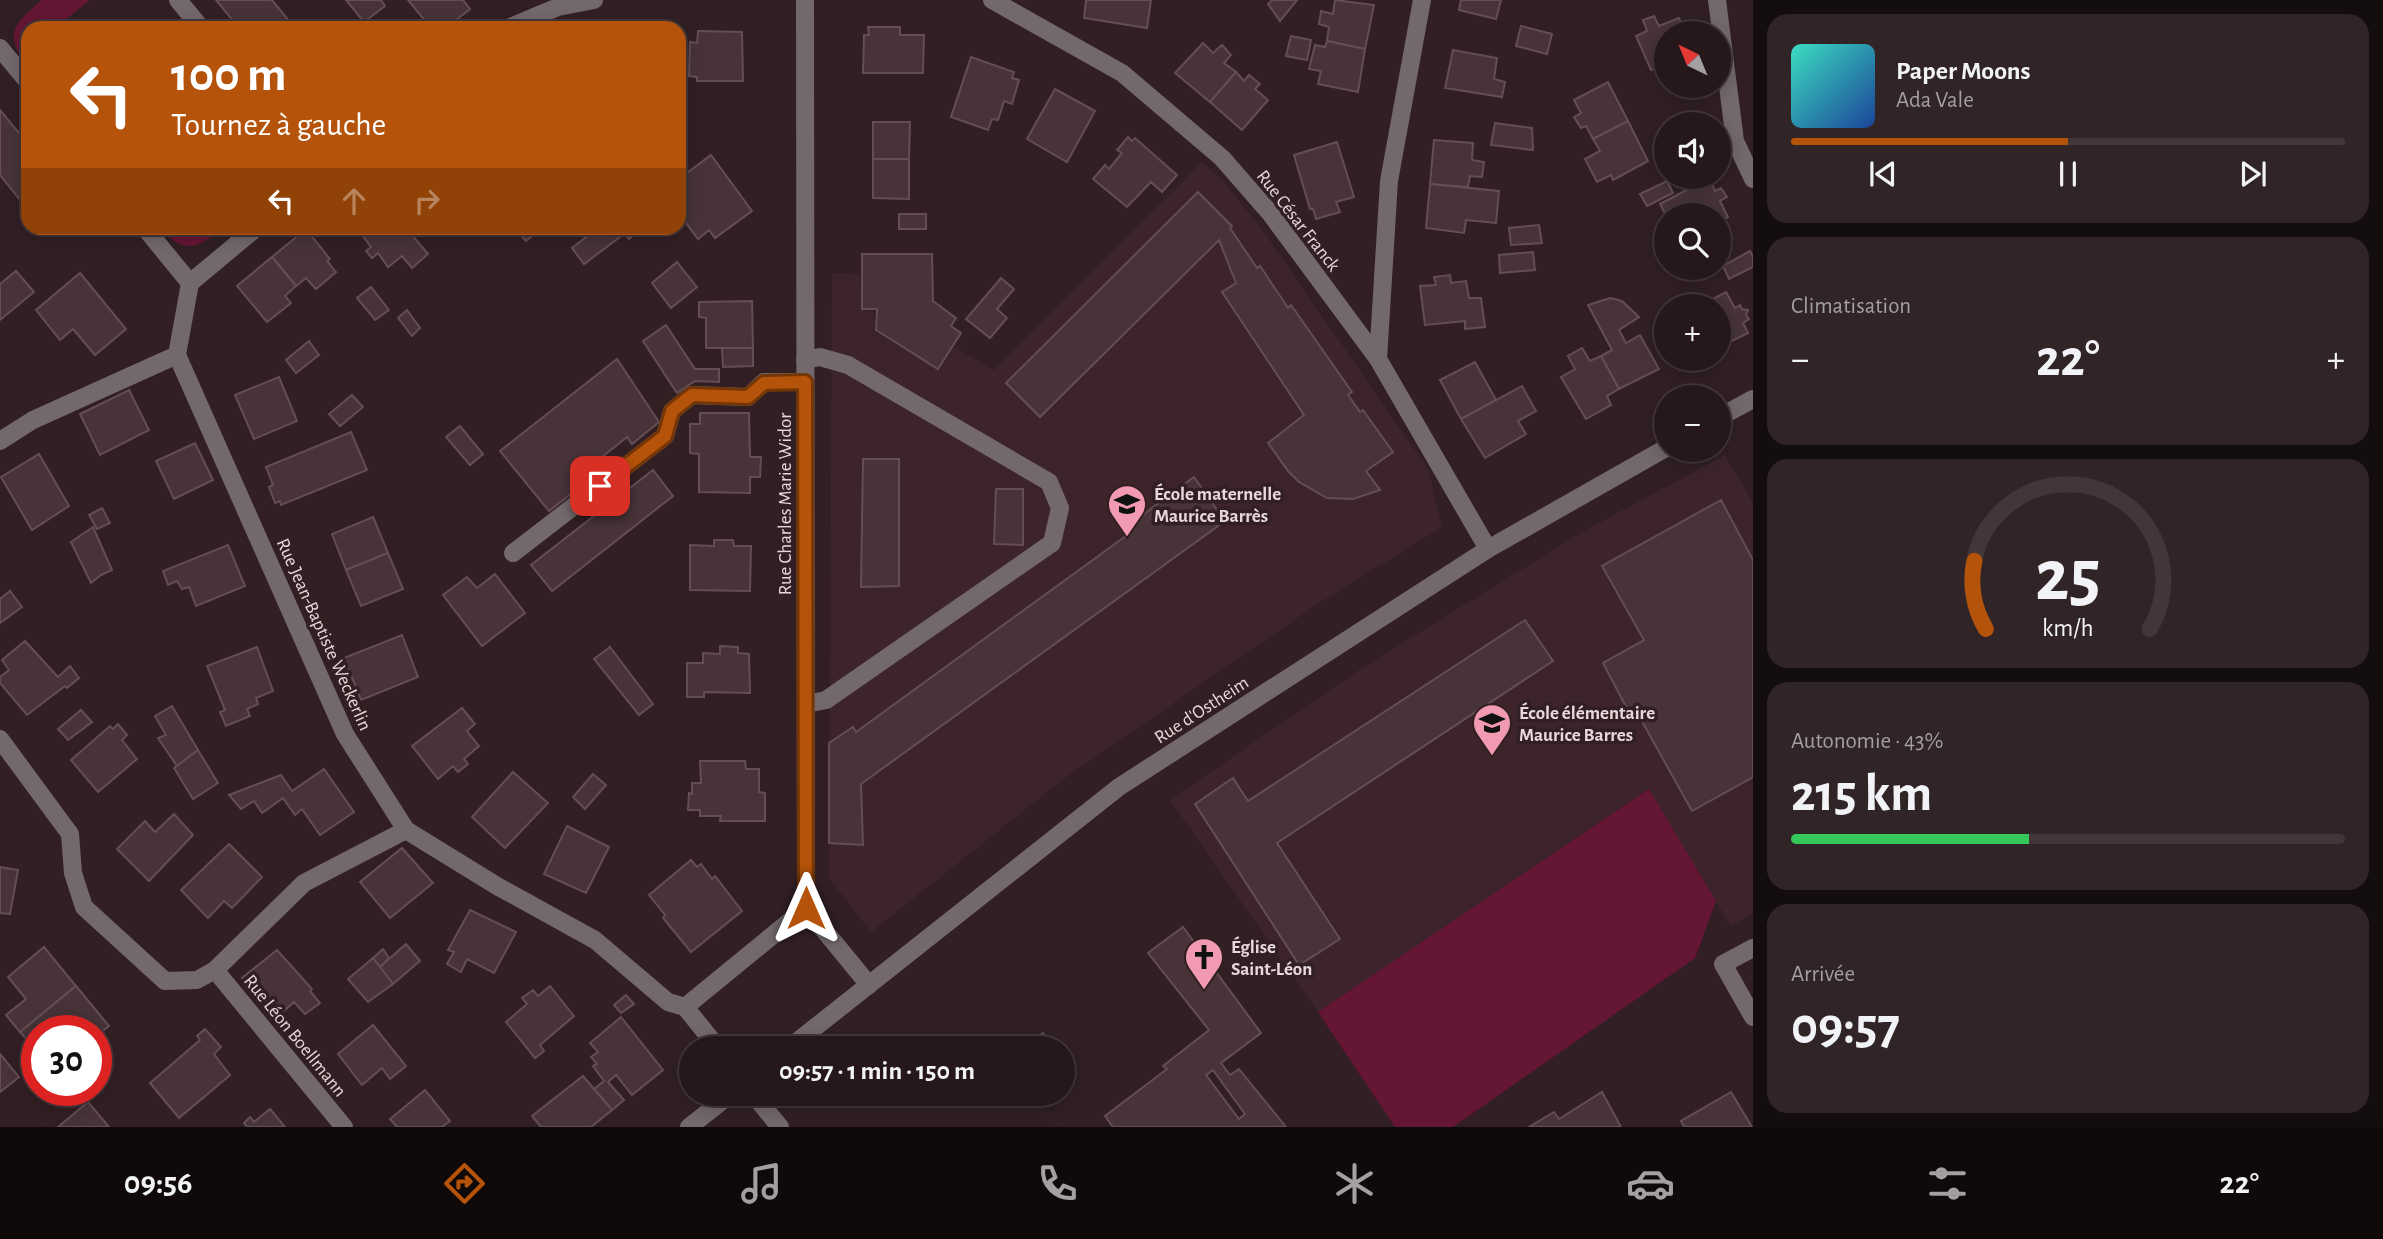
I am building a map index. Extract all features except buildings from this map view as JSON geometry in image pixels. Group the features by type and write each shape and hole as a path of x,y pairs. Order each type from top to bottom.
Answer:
{"street":[{"path":"178,0 195,21"},
{"path":"525,21 558,7 594,0"},
{"name":"Rue Charles Marie Widor","path":"805,0 806,908"},
{"name":"Rue César Franck","path":"992,0 1122,73 1222,158 1270,213 1378,359 1488,549"},
{"path":"1378,359 1389,181 1422,0"},
{"path":"1717,0 1735,141 1753,178"},
{"path":"0,48 21,74"},
{"path":"151,235 190,283"},
{"path":"0,442 33,420 177,355 190,283 248,235"},
{"name":"Rue Jean-Baptiste Weckerlin","path":"177,355 345,734 406,830 497,886 595,940 668,1002 685,1007 708,1036"},
{"path":"805,360 820,357 848,365 1049,482 1060,508 1052,543 825,700 806,704"},
{"path":"513,553 665,436 672,411 692,395 748,397 764,383 805,382"},
{"path":"1731,411 1753,399"},
{"name":"Rue d'Ostheim","path":"804,1036 1119,787 1488,549 1654,454"},
{"name":"Rue Léon Boellmann","path":"0,739 71,834 73,873 84,908 165,981 197,980 215,970 304,883 406,830"},
{"path":"685,1007 806,908 869,985"},
{"path":"1753,948 1723,964 1753,1017"},
{"name":"Rue Léon Boellmann","path":"215,970 344,1127"},
{"path":"690,1127 716,1106"},
{"path":"763,1106 780,1127"}],"shaded area":[{"path":"42,0 90,0 64,21 21,21 21,56 14,37 15,30 19,23 25,16"},
{"name":"École maternelle Maurice Barrès","path":"1202,162 1224,182 1264,232 1428,469 1442,527 1316,605 1065,778 871,932 829,878 832,273 860,274 861,310 874,311 875,332 939,370 954,347 994,370"},
{"path":"167,235 213,235 191,246 184,246"},
{"name":"École élémentaire Maurice Barres","path":"1712,462 1729,462 1753,503 1753,914 1731,926 1648,790 1318,1012 1170,800 1362,668 1584,531"},
{"path":"1649,789 1716,901 1695,958 1453,1127 1395,1127 1318,1012"}],"place":[{"name":"École maternelle Maurice Barrès","path":"1127,538"},
{"name":"École élémentaire Maurice Barres","path":"1492,757"},
{"name":"Église Saint-Léon","path":"1204,991"}],"route":[{"path":"600,486 665,436 672,411 692,395 748,397 764,383 805,382 806,908"}]}
